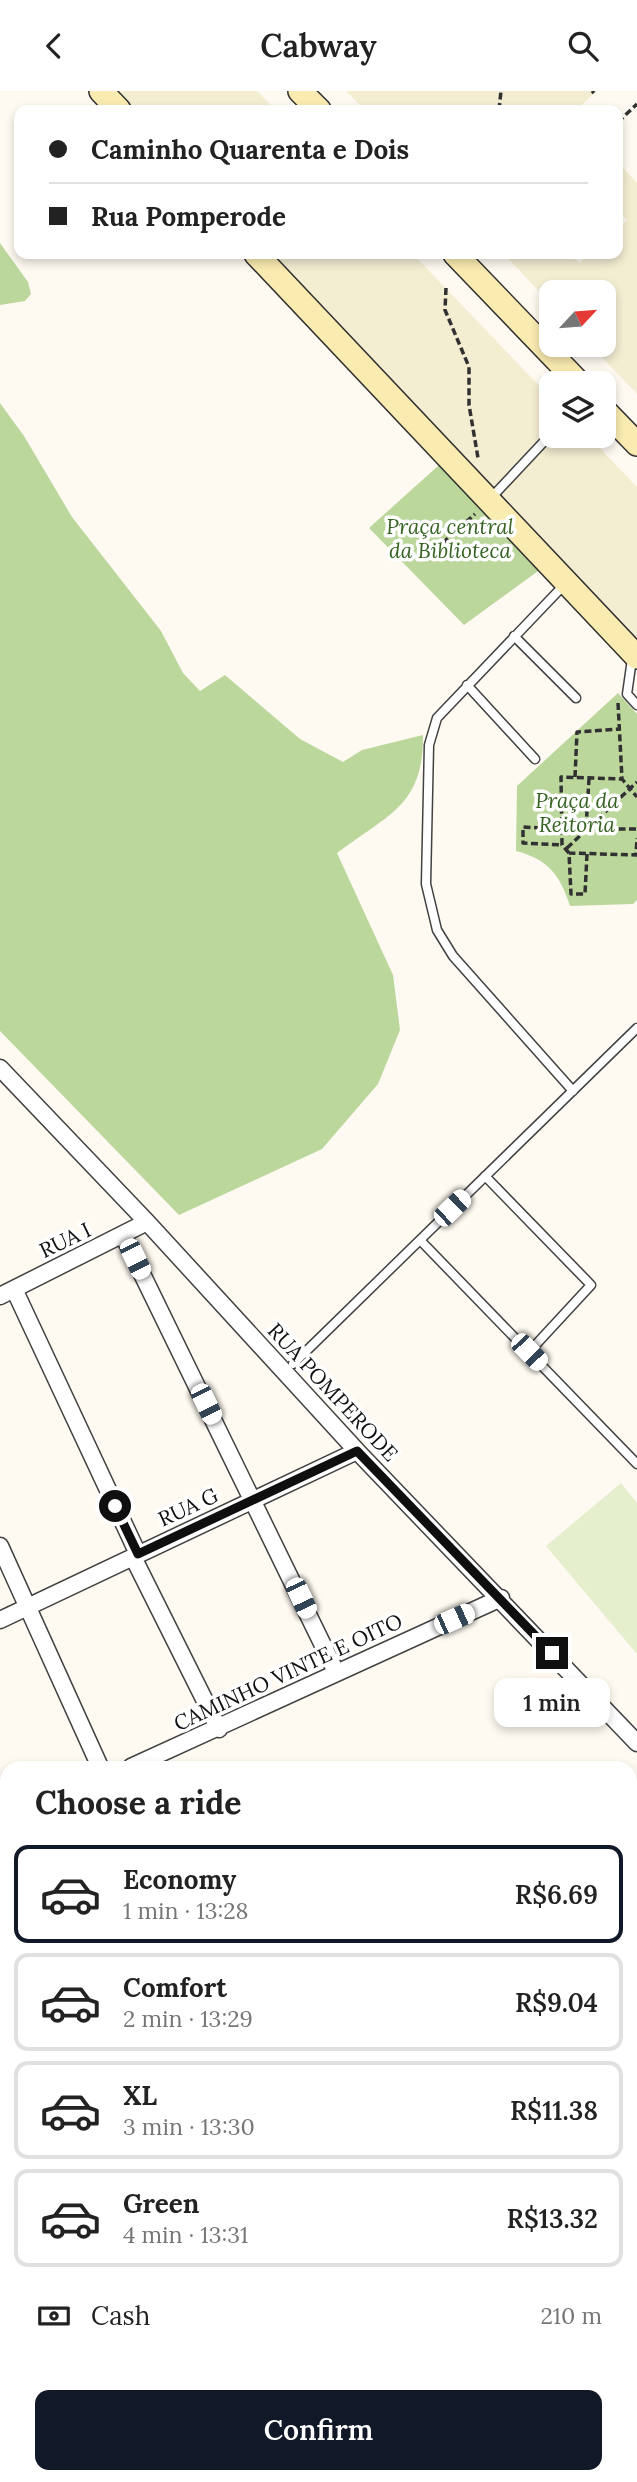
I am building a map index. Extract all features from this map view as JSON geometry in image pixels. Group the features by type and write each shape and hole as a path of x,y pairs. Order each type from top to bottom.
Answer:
{"street":[{"path":"101,91 114,105"},
{"path":"300,91 313,105"},
{"path":"261,259 635,655"},
{"path":"460,259 567,371"},
{"path":"616,422 637,445"},
{"name":"RUA POMPERODE","path":"0,1068 288,1368 357,1451 501,1598 637,1743"},
{"name":"RUA I","path":"7,1292 148,1221"},
{"path":"123,1235 336,1672"},
{"path":"7,1292 219,1729"},
{"name":"RUA G","path":"0,1620 357,1451"},
{"path":"0,1546 97,1761"},
{"name":"CAMINHO VINTE E OITO","path":"145,1761 501,1598"}],"lane":[{"path":"489,501 539,447"},
{"path":"566,583 437,718 429,745 426,884 437,930 453,956 573,1091"},
{"path":"514,636 576,698"},
{"path":"635,655 627,694 637,705"},
{"path":"467,685 535,759"},
{"path":"288,1368 637,1028"},
{"path":"485,1176 591,1285 529,1352"},
{"path":"419,1240 637,1464"}],"path":[{"path":"623,118 637,104"},
{"path":"446,288 445,310 469,367 469,405 479,462"},
{"path":"618,693 622,779 637,797"},
{"path":"575,777 577,732 620,729"},
{"path":"587,854 585,894 571,894 562,829 561,777 622,779"},
{"path":"586,829 589,778"},
{"path":"566,849 637,782"},
{"path":"562,829 523,827 523,843 587,854 636,855 637,840"},
{"path":"586,829 637,829"}],"shaded area":[{"path":"101,91 257,91 271,105 114,105"},
{"path":"346,91 597,91 582,105 360,105"},
{"path":"623,168 637,183 637,394 602,357 616,357 616,280 539,280 539,291 509,259 575,259 579,263 583,259 623,259 623,224 627,220 623,215"},
{"path":"261,259 418,259 539,385 539,448 600,448 637,487 637,657"}],"green space":[{"path":"0,243 28,282 31,294 25,301 0,305"},
{"path":"0,403 24,436 72,517 161,631 183,673 200,691 225,675 300,739 343,762 362,750 423,735 422,759 409,794 386,818 337,853 393,975 400,1030 378,1084 322,1149 179,1215 0,1031"},
{"name":"Praça central da Biblioteca","path":"449,456 541,569 464,625 369,528"},
{"name":"Praça da Reitoria","path":"618,693 637,714 637,900 633,904 570,906 562,885 551,870 537,859 516,851 517,786"},
{"path":"621,1483 637,1503 637,1654 546,1546"}],"route":[{"path":"115,1506 138,1554 357,1451 552,1653"}]}
